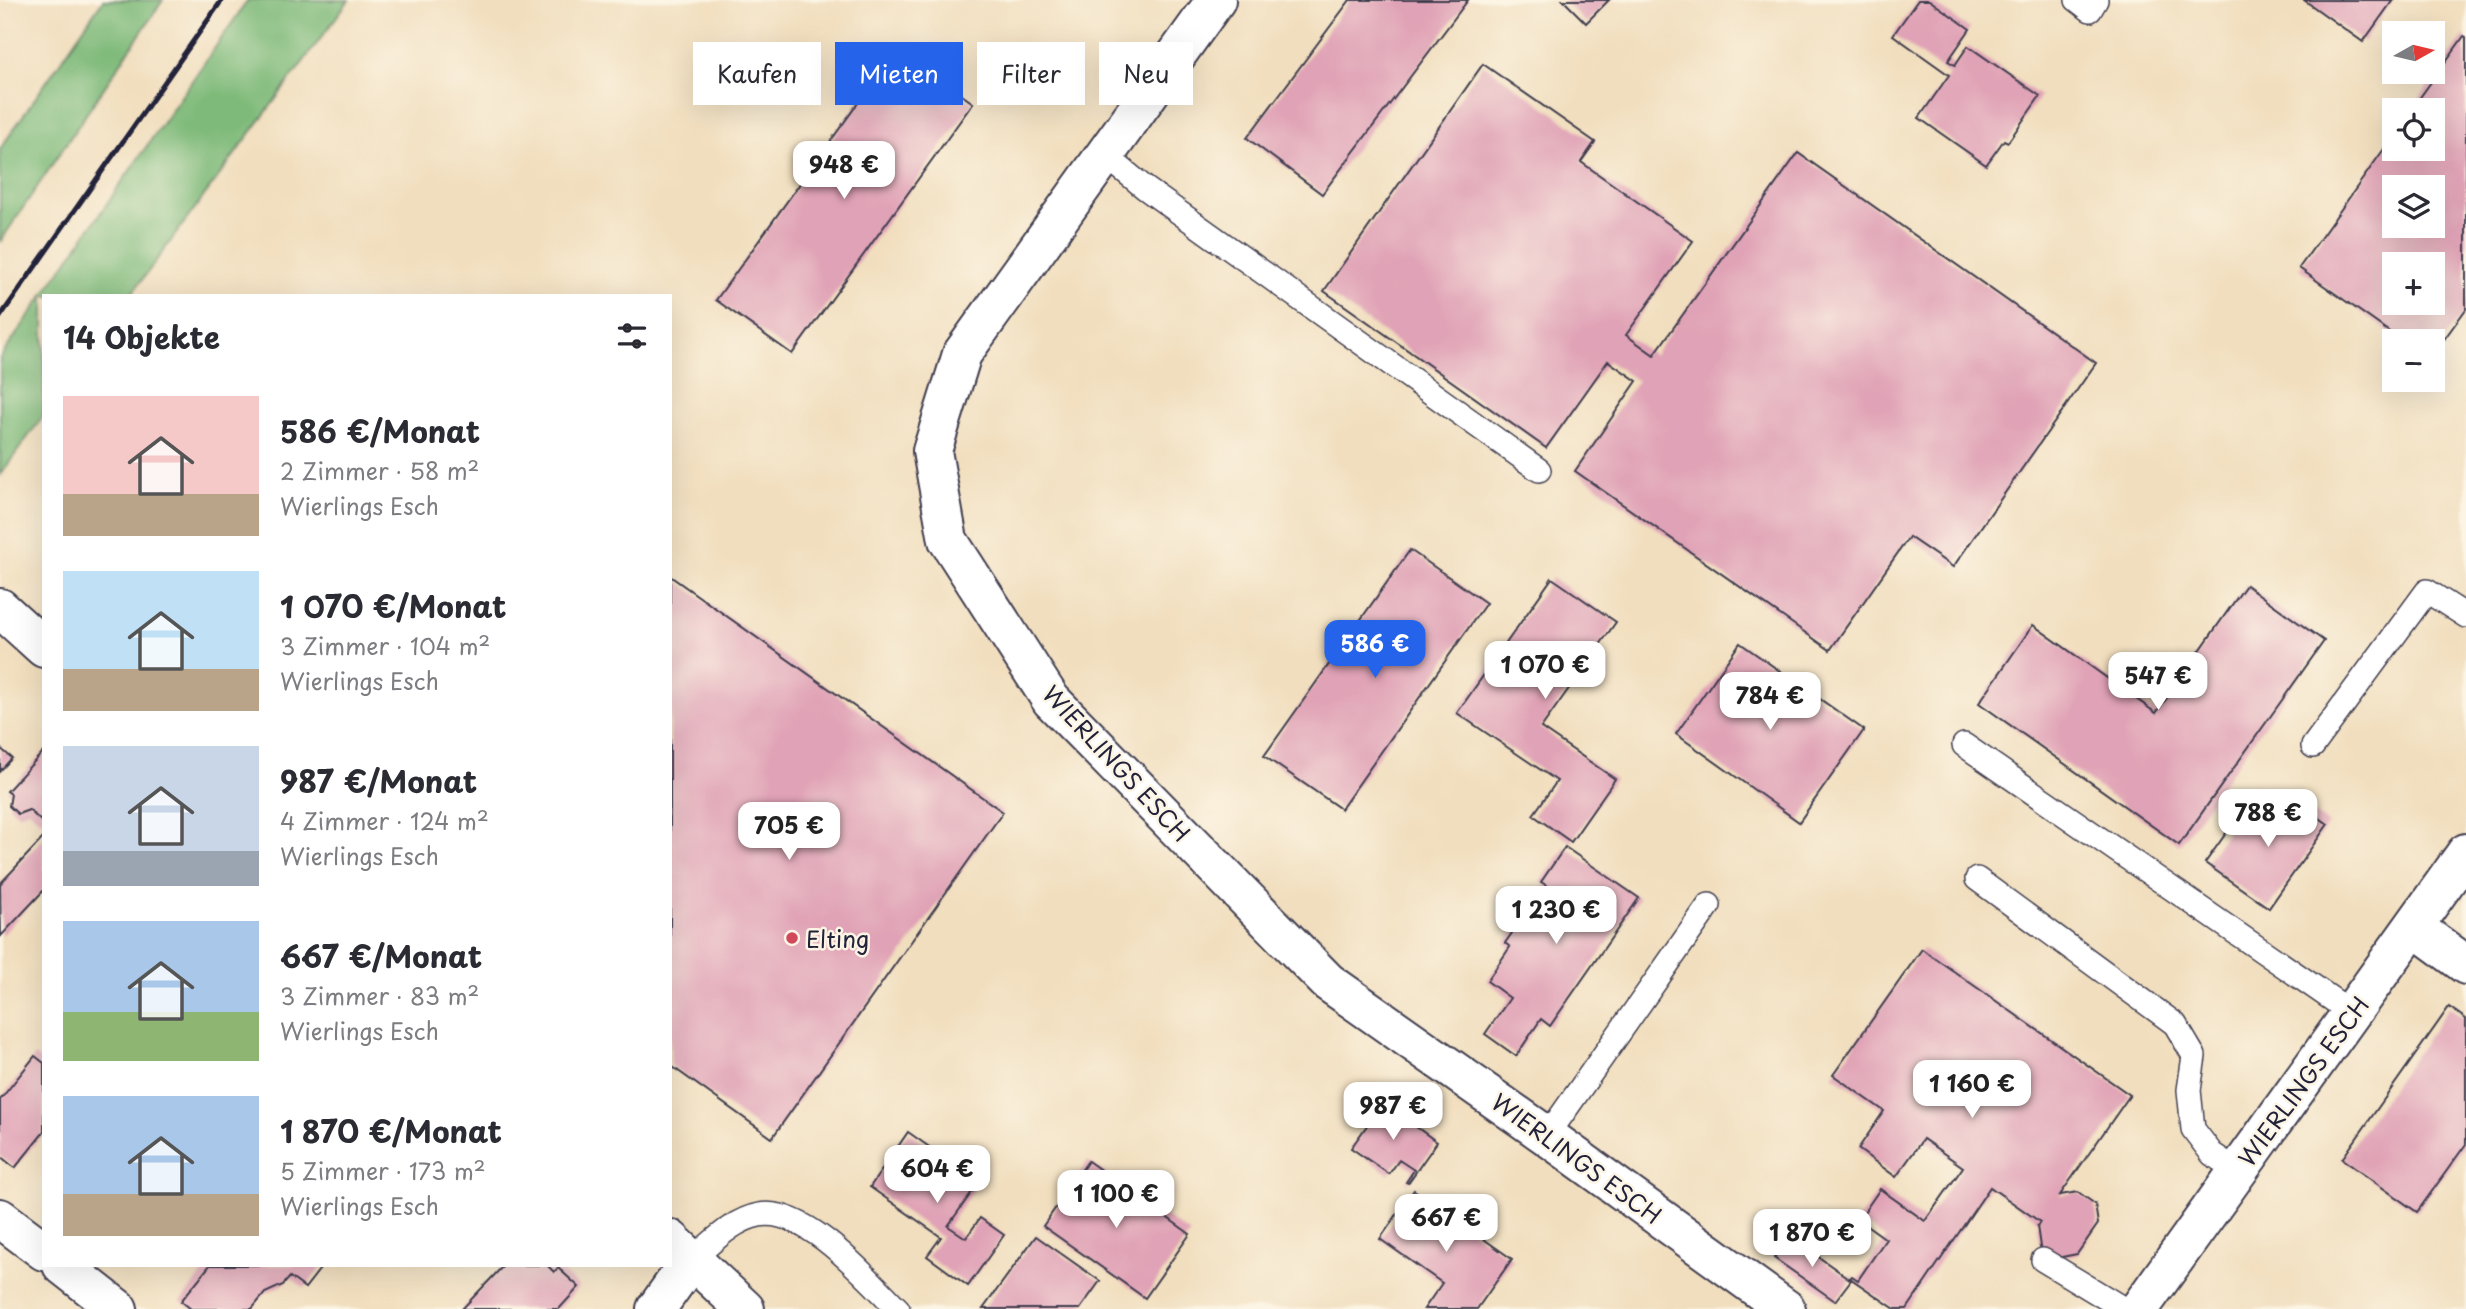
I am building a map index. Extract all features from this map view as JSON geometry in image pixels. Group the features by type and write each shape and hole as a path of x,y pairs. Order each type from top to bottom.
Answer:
{"street":[{"name":"WIERLINGS ESCH","path":"1216,0 962,354 932,451 948,540 1051,700 1328,982 1786,1309"},
{"path":"0,608 42,646"},
{"name":"WIERLINGS ESCH","path":"2139,1309 2466,853"},
{"path":"2414,927 2466,965"},
{"path":"0,1218 42,1250"},
{"path":"656,1309 681,1250 745,1309"},
{"path":"65,1267 118,1309"}],"lane":[{"path":"2077,0 2090,9 2096,0"},
{"path":"1105,155 1145,188 1539,470"},
{"path":"2313,746 2427,591 2466,616"},
{"path":"1964,745 2352,1013"},
{"path":"1977,879 2175,1024 2194,1056 2189,1090 2193,1129 2212,1154 2238,1171"},
{"path":"1547,1136 1709,905"},
{"path":"681,1250 760,1214 794,1219 837,1249 898,1309"},
{"path":"2043,1259 2124,1309"}],"green space":[{"path":"103,0 163,0 0,242 0,149"},
{"path":"248,0 349,0 131,294 44,294"},
{"path":"42,297 42,418 0,475 0,358"}],"building":[{"path":"1350,0 1468,0 1322,194 1247,138"},
{"path":"1563,0 1609,0 1586,23"},
{"path":"1918,0 1929,0 1970,29 1948,61 1955,65 1968,46 2040,96 2008,142 2004,140 1986,165 1919,118 1949,75 1893,35"},
{"path":"2304,0 2393,0 2363,42"},
{"path":"2464,36 2466,37 2466,309 2445,338 2445,329 2385,329 2299,268 2382,152 2382,161 2445,161 2445,98 2420,98 2430,84 2445,84 2445,63"},
{"path":"1483,64 1595,142 1581,162 1693,241 1626,335 1654,355 1798,153 2096,363 1953,567 1909,537 1830,650 1575,471 1637,381 1608,361 1546,448 1324,291"},
{"path":"963,96 973,103 792,354 716,300 857,105 963,105"},
{"path":"1410,550 1486,603 1341,809 1264,756"},
{"name":"Elting","path":"672,577 1003,812 772,1138 672,1066"},
{"path":"1552,578 1616,622 1541,728 1615,779 1571,842 1533,815 1557,781 1457,713"},
{"path":"2246,585 2324,641 2179,845 1979,703 2033,625 2156,713"},
{"path":"1740,643 1864,730 1799,822 1676,734"},
{"path":"0,748 12,758 0,771"},
{"path":"42,753 42,820 29,810 18,814 9,806 11,794 7,791"},
{"path":"2283,792 2328,824 2269,908 2205,863 2229,829 2234,832 2247,814 2260,823"},
{"path":"42,839 42,892 1,936 0,884"},
{"path":"1565,847 1639,898 1550,1026 1541,1019 1516,1056 1485,1034 1510,998 1487,981 1510,947 1505,943 1546,885 1541,882"},
{"path":"1922,949 2130,1095 2060,1195 2078,1192 2095,1204 2098,1224 2077,1254 2057,1258 2040,1247 2037,1226 2040,1222 1990,1187 1907,1309 1895,1309 1850,1278 1852,1276 1858,1280 1886,1239 1861,1221 1855,1225 1880,1189 1925,1221 1963,1167 1923,1139 1896,1177 1858,1149 1884,1111 1833,1075"},
{"path":"2449,1007 2466,1019 2466,1144 2417,1212 2342,1159"},
{"path":"35,1056 42,1061 42,1134 15,1168 0,1156 0,1100"},
{"path":"1383,1103 1437,1142 1408,1183 1406,1182 1414,1170 1399,1160 1389,1174 1351,1148"},
{"path":"908,1132 979,1182 948,1226 966,1238 980,1218 1004,1235 968,1286 927,1256 941,1237 870,1187"},
{"path":"1088,1161 1190,1234 1145,1298 1043,1226"},
{"path":"1414,1190 1512,1259 1477,1309 1424,1309 1442,1283 1380,1239"},
{"path":"1036,1236 1100,1281 1080,1309 983,1309"},
{"path":"1789,1236 1851,1280 1835,1301 1774,1258"},
{"path":"208,1267 321,1267 305,1288 290,1277 283,1285 265,1293 252,1309 191,1309 181,1301"},
{"path":"502,1267 549,1267 554,1272 558,1268 579,1287 559,1309 462,1309"}],"railway":[{"path":"0,317 222,0"}],"place":[{"name":"Elting","path":"792,938"}]}
